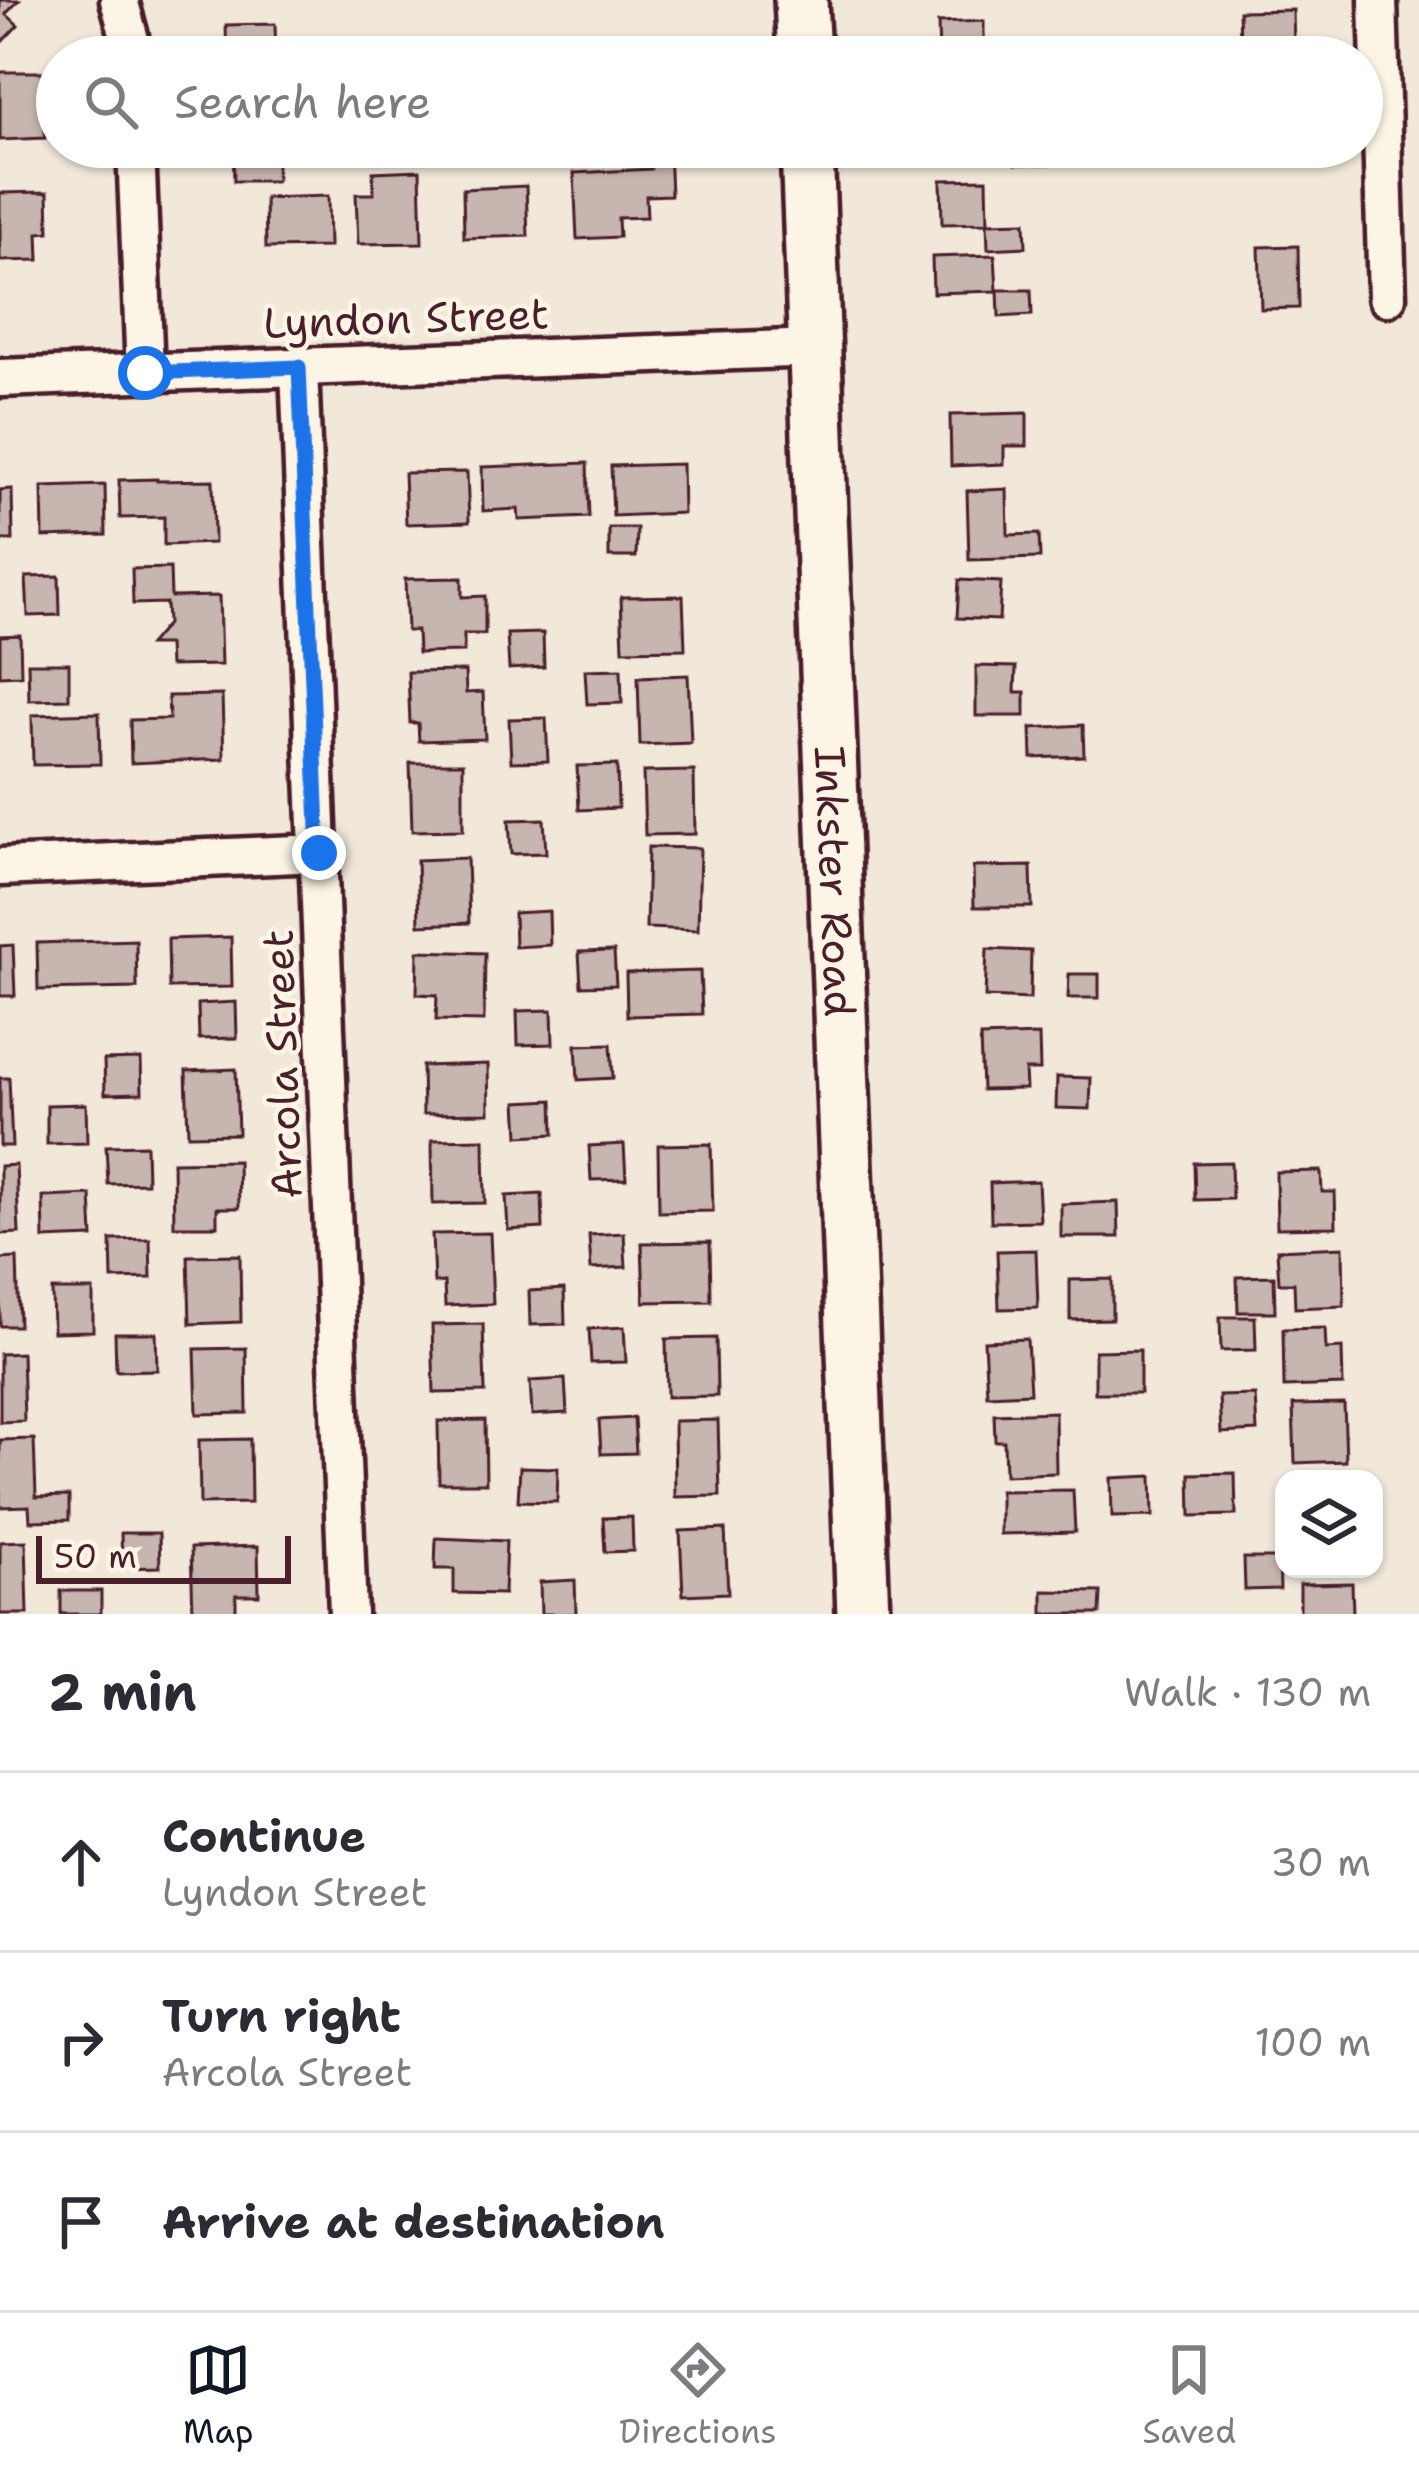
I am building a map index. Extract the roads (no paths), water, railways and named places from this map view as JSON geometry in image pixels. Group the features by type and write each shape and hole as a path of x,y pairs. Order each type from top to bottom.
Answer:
{"main road":[{"path":"802,0 803,36"},
{"name":"Inkster Road","path":"808,168 863,1614"}],"street":[{"path":"119,0 127,36"},
{"path":"1378,0 1379,36"},
{"path":"1383,165 1387,297"},
{"path":"137,168 145,373"},
{"name":"Lyndon Street","path":"0,378 815,348"},
{"name":"Arcola Street","path":"299,367 348,1614"},
{"path":"0,867 319,853"}]}
